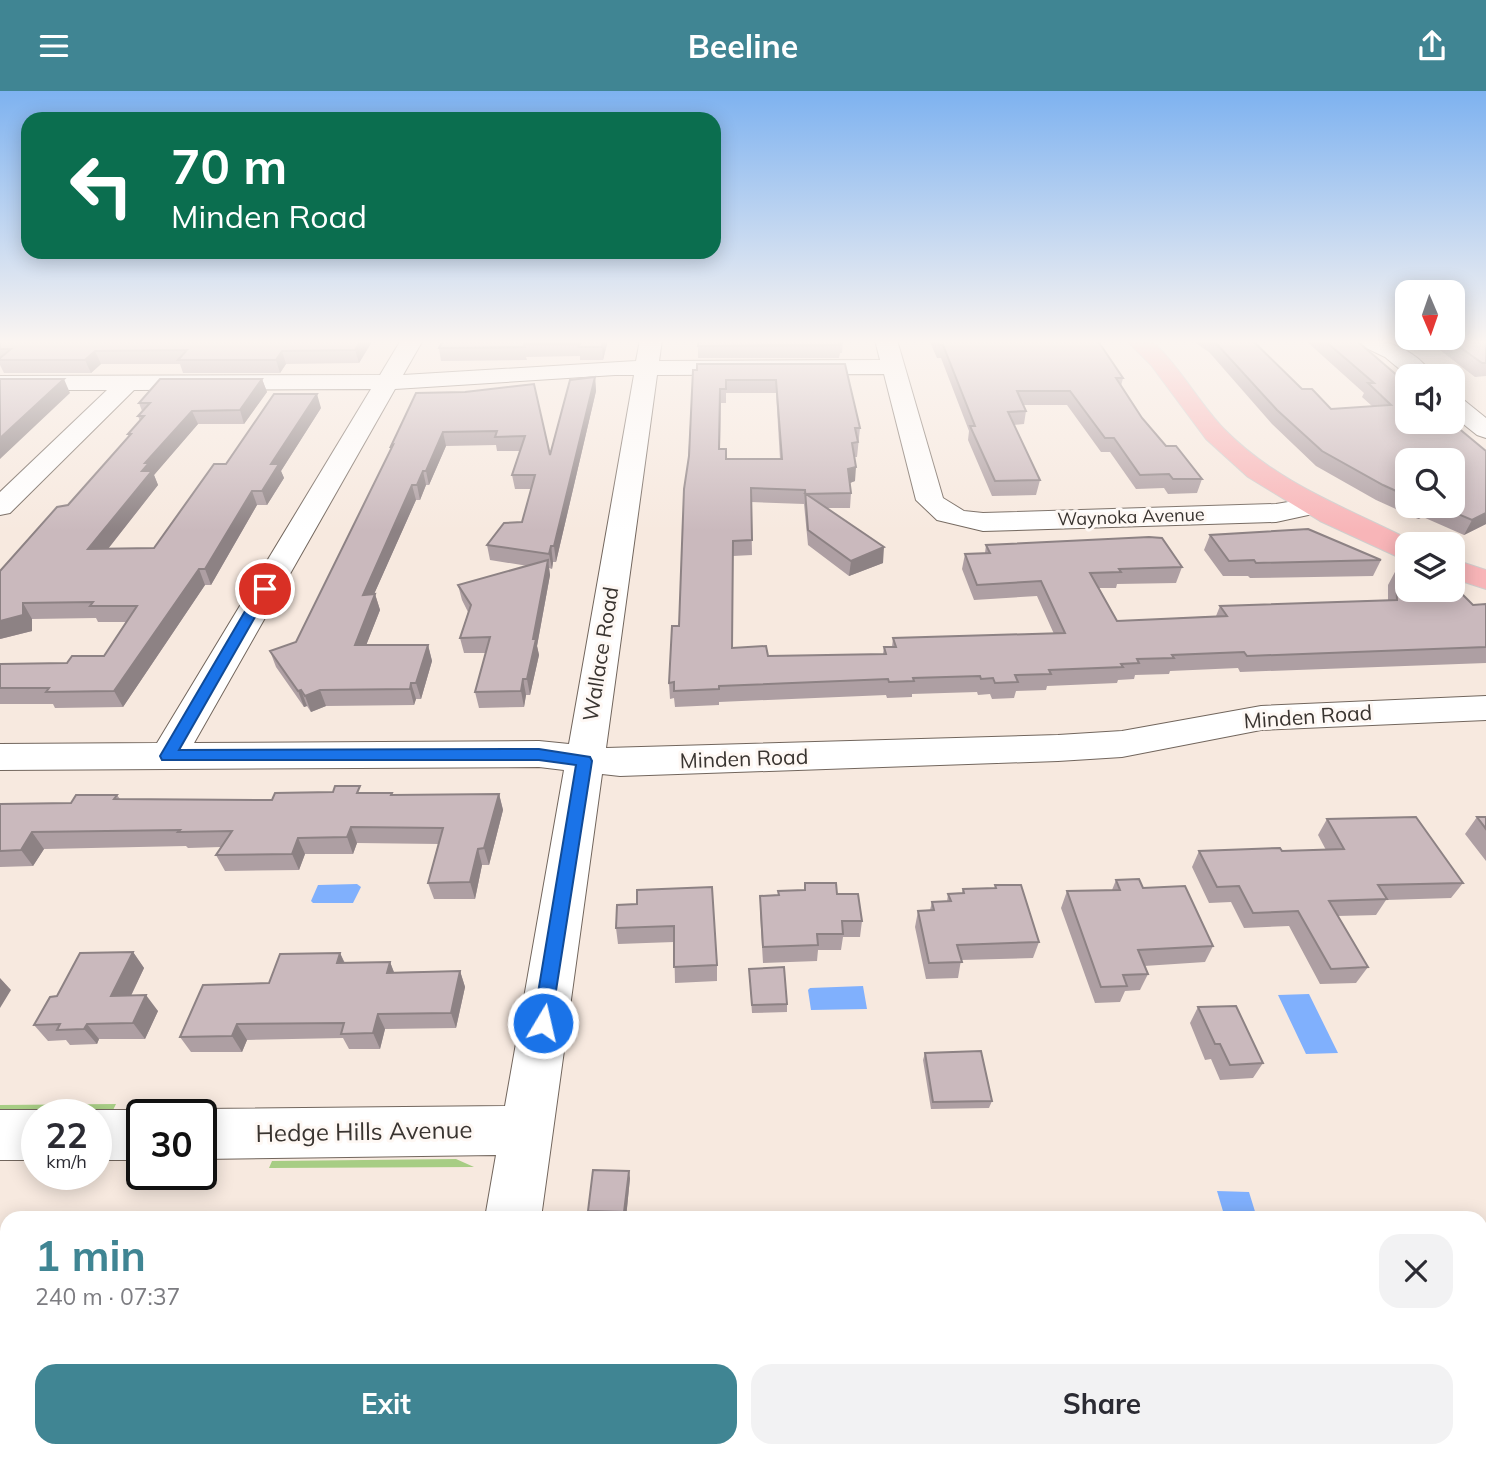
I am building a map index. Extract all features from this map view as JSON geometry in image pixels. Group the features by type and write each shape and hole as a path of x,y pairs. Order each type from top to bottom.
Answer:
{"main road":[{"path":"1192,404 1226,445 1312,506 1395,544"},
{"path":"1465,573 1486,580"}],"street":[{"path":"0,507 107,404"},
{"path":"168,756 374,404"},
{"name":"Wallace Road","path":"514,1211 641,404"},
{"name":"Waynoka Avenue","path":"904,404 930,500 942,520 1009,521 1276,513 1312,506"},
{"path":"1465,413 1486,430"},
{"name":"Minden Road","path":"0,757 539,754 621,763 1122,744 1261,718 1486,708"},
{"name":"Hedge Hills Avenue","path":"217,1134 526,1130"},
{"path":"0,1136 21,1135"}],"green space":[{"path":"0,1105 21,1105 21,1112 0,1112"},
{"path":"456,1159 474,1167 269,1168 272,1161"}],"water":[{"path":"357,884 361,887 353,903 311,901 318,885"},
{"path":"863,986 867,1009 811,1010 810,988"},
{"path":"1309,994 1338,1053 1306,1054 1278,995"},
{"path":"1217,1191 1249,1192 1255,1211 1223,1211"}],"building":[{"path":"0,404 37,404 0,438"},
{"path":"149,404 244,404 240,410 192,411 145,463 149,463 142,471 152,471 88,549 154,548 214,464 226,464 267,404 311,404 271,464 279,464 262,491 252,491 205,569 199,569 114,691 46,692 49,688 0,688 0,664 67,663 72,656 104,656 137,606 90,606 93,602 23,603 23,615 0,621 0,571 57,507 68,505 144,416 138,416"},
{"path":"411,404 538,404 550,455 564,404 589,404 554,546 551,546 549,554 487,545 504,523 522,522 535,475 512,475 525,436 495,437 497,431 443,432 426,471 423,471 417,485 412,485 363,595 375,594 355,645 428,645 416,683 411,683 410,689 320,690 305,696 301,690 298,691 270,651 296,642"},
{"path":"691,404 720,404 719,449 726,449 726,459 782,459 778,404 854,404 860,428 855,428 858,442 852,443 856,467 848,469 851,493 806,494 884,547 851,561 808,530 805,490 751,488 752,540 733,541 732,648 766,646 768,656 886,654 884,647 896,647 893,638 1065,633 1041,581 977,585 965,554 990,553 986,545 1149,537 1162,538 1182,567 1119,569 1121,572 1090,573 1117,621 1227,616 1220,606 1395,600 1465,602 1465,597 1473,605 1486,604 1486,647 1247,656 1244,652 1172,655 1174,658 1137,659 1139,663 1121,664 1123,667 1049,670 1051,674 1015,675 1018,682 995,683 993,678 981,679 980,676 913,678 914,681 889,682 888,679 719,686 719,689 674,691 674,682 669,683 672,626 679,626 684,489 689,456"},
{"path":"966,404 1023,404 1026,411 1008,412 1040,480 995,481 970,426 975,426"},
{"path":"1079,404 1133,404 1166,446 1176,446 1202,479 1173,479 1169,474 1140,475 1114,438 1105,438"},
{"path":"1271,404 1326,404 1331,409 1395,404 1395,434 1465,434 1486,451 1486,513 1472,520 1465,517 1465,448 1395,448 1395,490 1322,451"},
{"path":"1308,529 1381,560 1256,563 1254,560 1229,561 1210,535"},
{"path":"548,560 533,639 536,639 527,679 523,679 521,691 475,692 490,637 460,638 471,605 458,585"},
{"path":"335,786 360,786 357,793 392,793 391,795 499,794 484,848 478,849 470,882 428,883 443,828 351,827 347,837 298,838 292,854 216,855 232,831 178,832 180,830 32,832 21,850 0,851 0,804 71,803 76,795 117,795 114,799 272,800 275,793 333,792"},
{"path":"1416,817 1463,883 1378,885 1387,899 1329,901 1368,967 1331,969 1298,911 1253,913 1239,886 1217,887 1199,851 1344,849 1327,819"},
{"path":"1477,817 1486,817 1486,829"},
{"path":"1139,879 1143,888 1185,886 1213,946 1138,950 1148,974 1123,975 1127,986 1101,987 1067,891 1120,890 1116,880"},
{"path":"805,883 836,883 837,894 858,894 862,921 842,921 843,934 817,934 818,945 763,947 760,896 779,895 778,891 805,890"},
{"path":"995,885 1021,885 1039,942 957,945 962,962 929,963 918,911 934,910 932,902 951,901 948,894 964,893 963,889 996,888"},
{"path":"712,887 717,965 674,967 674,926 616,928 617,905 637,904 637,890"},
{"path":"133,952 111,996 146,995 133,1023 87,1024 84,1029 57,1030 60,1024 34,1025 50,997 57,996 80,953"},
{"path":"340,953 337,963 390,962 387,973 460,971 451,1013 378,1014 373,1033 341,1034 344,1023 237,1024 232,1036 180,1037 203,985 269,983 280,954"},
{"path":"784,967 787,1004 752,1005 749,969"},
{"path":"1236,1006 1263,1063 1230,1065 1220,1044 1215,1044 1198,1007"},
{"path":"981,1051 992,1101 933,1102 925,1053"},
{"path":"593,1170 629,1171 624,1211 588,1211"}],"route":[{"path":"265,589 168,756 539,754 584,761 543,1023"}]}
